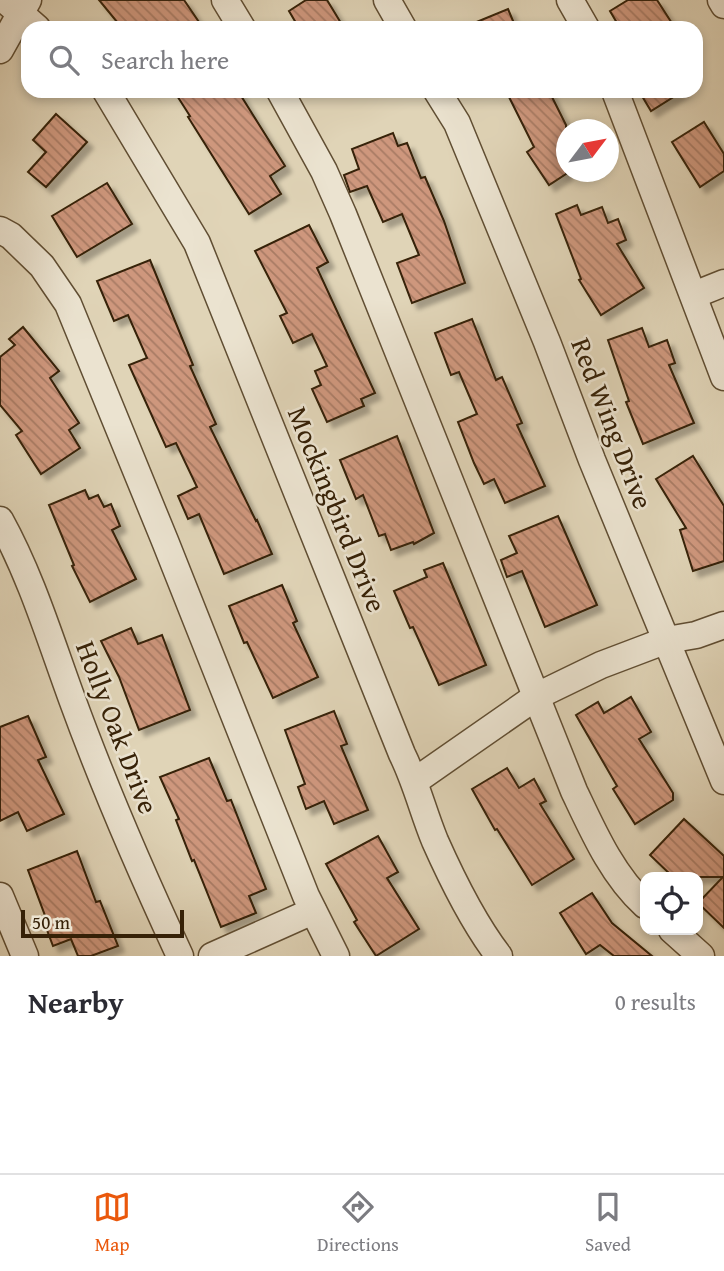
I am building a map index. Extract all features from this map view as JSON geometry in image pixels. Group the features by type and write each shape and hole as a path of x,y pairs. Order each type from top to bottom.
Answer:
{"street":[{"path":"225,0 238,21"},
{"path":"387,0 399,21"},
{"path":"570,0 582,21"},
{"path":"721,0 724,5"},
{"path":"0,50 22,10"},
{"name":"Mockingbird Drive","path":"110,98 197,243 415,781 435,840 475,919 499,956"},
{"path":"284,98 324,171 343,214 574,791 599,844 640,900"},
{"name":"Red Wing Drive","path":"441,98 457,123 724,781"},
{"path":"618,98 724,377"},
{"path":"0,230 42,266 68,304 313,911 336,956"},
{"path":"694,295 724,283"},
{"name":"Holly Oak Drive","path":"0,520 52,640 72,699 123,828 180,956"},
{"path":"415,781 537,696 601,665 667,640 696,635 724,625"},
{"path":"0,896 25,956"},
{"path":"212,956 313,911"},
{"path":"678,935 701,956"}],"building":[{"path":"99,0 184,0 198,21 116,21"},
{"path":"306,0 327,0 340,21 295,21 289,11"},
{"path":"628,0 657,0 670,21 616,21 610,11"},
{"path":"508,9 513,21 479,21"},
{"path":"178,98 242,98 285,166 270,176 281,194 249,214 188,117 190,116"},
{"path":"510,98 552,98 563,119 556,119 556,180 549,185 527,152 534,147"},
{"path":"643,98 672,98 651,111"},
{"path":"56,114 87,142 46,187 28,172 46,152 33,140"},
{"path":"704,122 724,154 724,171 700,187 672,142"},
{"path":"393,133 398,146 407,143 421,178 425,177 444,221 465,283 412,303 397,263 419,255 402,214 383,222 367,186 350,192 344,175 359,169 352,149"},
{"path":"107,183 132,224 77,257 52,216"},
{"path":"577,205 581,215 602,207 608,223 618,219 626,240 617,244 644,288 601,315 579,280 581,279 556,214"},
{"path":"309,225 328,262 317,268 375,393 361,399 364,406 327,422 312,389 321,385 315,371 327,366 312,334 293,343 280,316 287,313 255,251"},
{"path":"150,260 193,365 190,366 216,424 210,427 272,554 224,574 199,514 188,519 178,496 197,487 176,443 166,447 129,365 147,358 128,315 114,321 97,281"},
{"path":"472,319 496,380 502,377 522,423 517,425 545,486 505,503 494,479 484,484 474,463 458,422 477,414 459,372 451,375 435,333"},
{"path":"23,327 59,371 50,378 79,423 69,430 80,448 41,474 16,435 22,431 0,405 0,357 15,345 9,339"},
{"path":"642,328 649,347 667,340 675,363 669,365 694,423 643,444 626,402 629,401 608,340"},
{"path":"397,436 434,533 414,544 413,542 391,550 385,534 379,536 363,495 356,499 340,460"},
{"path":"693,456 724,506 724,561 693,571 680,530 686,528 656,479"},
{"path":"85,490 89,499 98,495 104,507 111,504 120,526 112,530 136,579 90,602 72,566 74,565 49,505"},
{"path":"558,516 597,605 545,627 522,571 507,577 501,560 517,553 509,536"},
{"path":"443,563 486,665 439,685 394,591 427,577 424,570"},
{"path":"282,585 297,621 293,623 318,677 273,698 247,642 244,643 229,606"},
{"path":"131,628 138,644 162,635 190,710 139,730 119,677 101,641"},
{"path":"631,697 651,732 639,739 673,793 673,800 635,824 613,789 617,786 576,715 598,702 604,713"},
{"path":"334,711 347,744 341,746 368,810 334,824 324,801 306,809 298,787 305,784 285,730"},
{"path":"28,716 46,757 38,760 64,814 27,831 18,812 0,821 0,727"},
{"path":"209,758 227,801 231,800 266,889 249,896 256,913 221,927 160,777"},
{"path":"507,768 519,788 534,779 546,801 540,804 574,859 532,885 497,829 495,830 472,789"},
{"path":"684,819 724,856 724,928 703,908 703,898 723,877 703,877 703,872 668,872 650,855"},
{"path":"378,836 398,872 387,878 419,929 376,956 354,922 357,920 326,864"},
{"path":"77,851 96,902 100,901 118,946 91,956 78,956 71,939 53,946 44,922 47,921 28,870"},
{"path":"592,893 612,923 652,956 614,956 600,945 586,954 560,913"}]}
